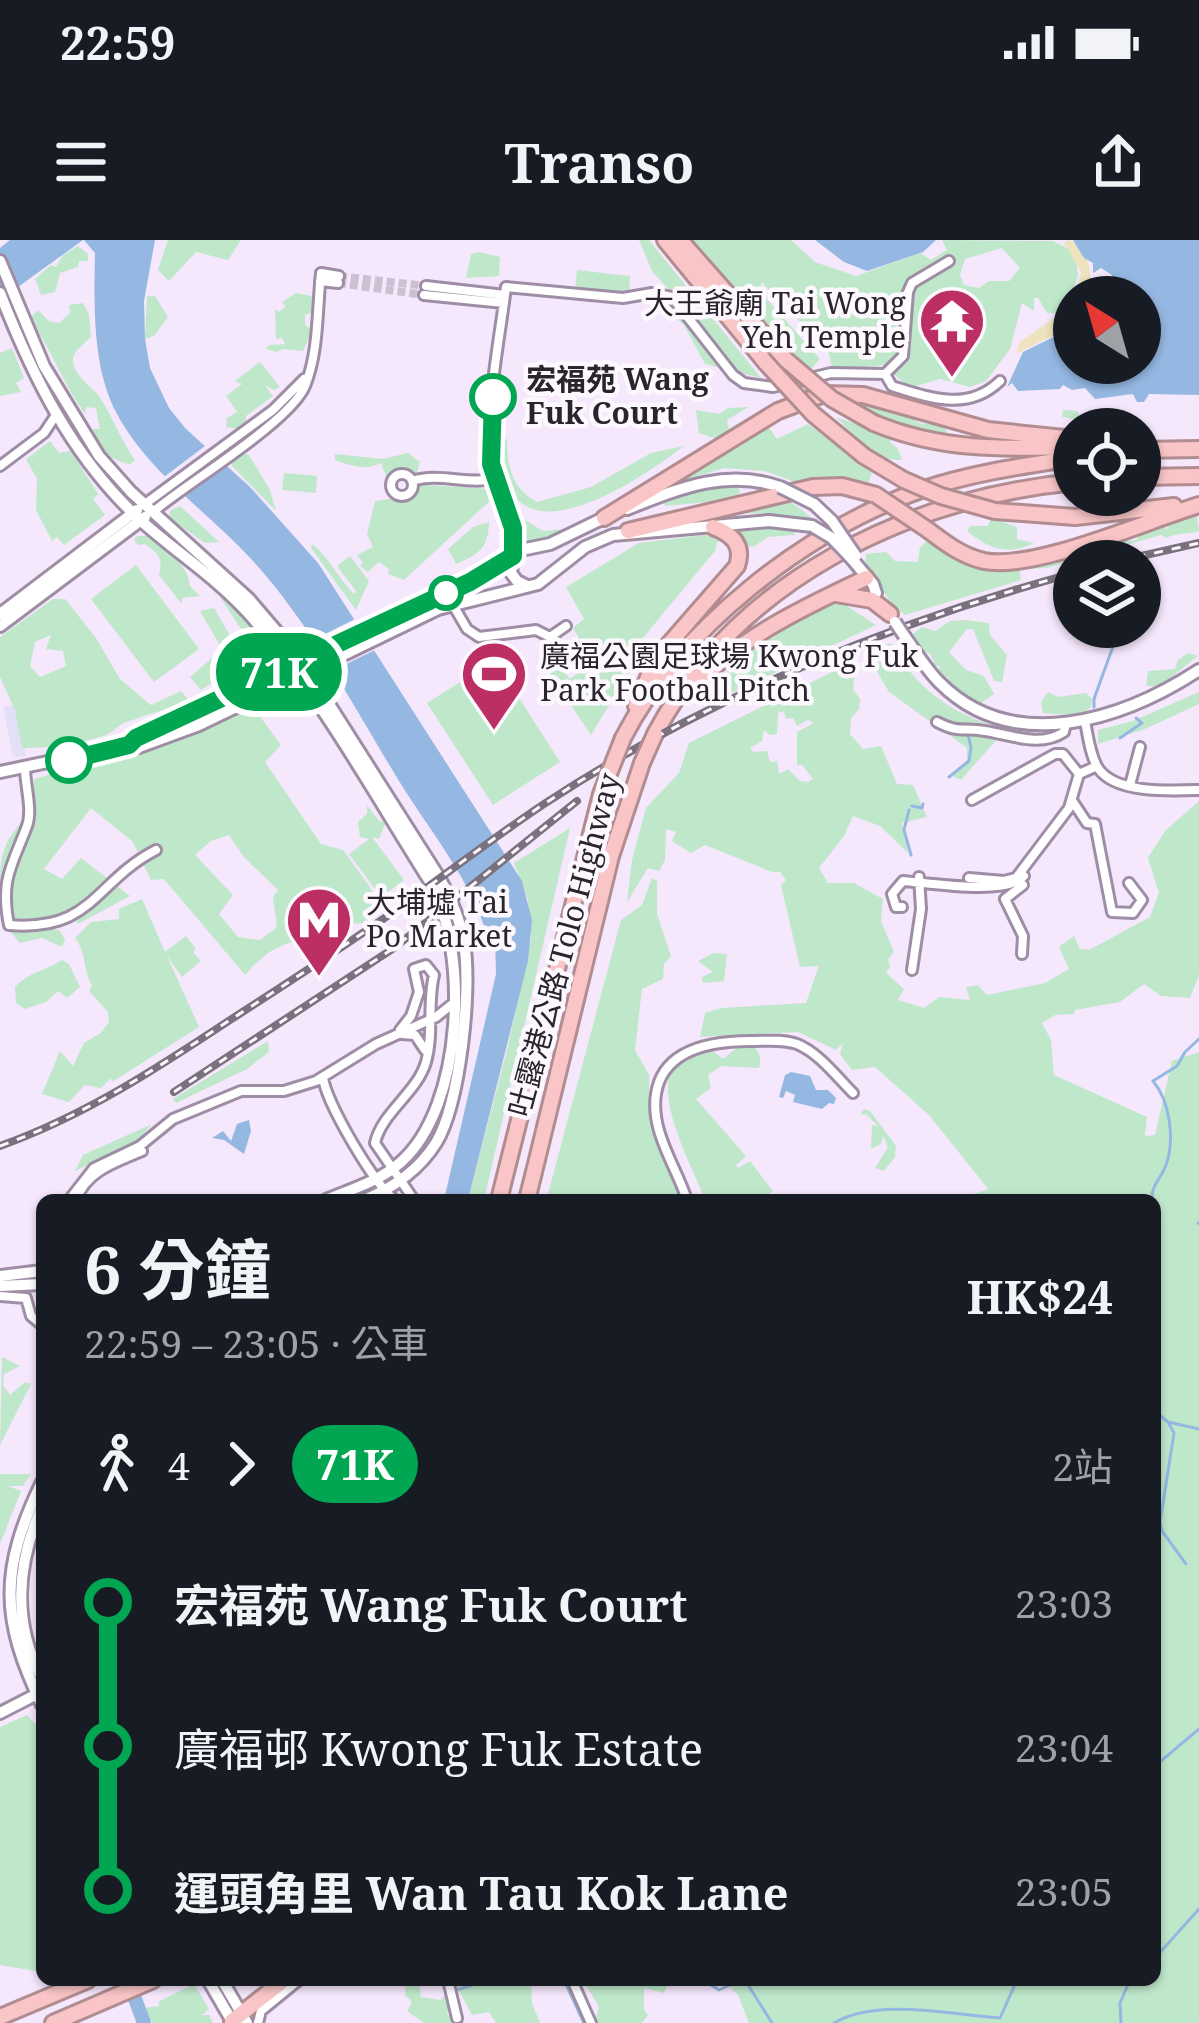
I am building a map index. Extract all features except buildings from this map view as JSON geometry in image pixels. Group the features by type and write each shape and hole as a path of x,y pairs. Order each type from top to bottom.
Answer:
{"highway":[{"path":"665,240 813,414 863,456 904,479 961,503 995,511 1075,518 1199,504"},
{"path":"680,240 784,359 832,399 874,423 957,447 1053,444"},
{"path":"604,518 778,411 824,394 863,395 988,430 1053,440"},
{"path":"1161,450 1199,449"},
{"name":"吐露港公路 Tolo Highway","path":"500,1194 601,794 632,722 678,658 726,608 842,528 895,501 950,481 1053,462"},
{"path":"1161,477 1199,476"},
{"name":"吐露港公路 Tolo Highway","path":"530,1194 618,829 655,734 696,670 740,622 842,551 959,502 1053,485"},
{"path":"628,531 813,487 842,486 876,495 964,554 1010,563 1045,556 1199,504"},
{"path":"632,722 658,659 738,562 740,550 734,540 713,526"},
{"path":"667,714 736,648 781,618 831,594 870,584"},
{"path":"831,594 864,597 892,618"},
{"path":"0,2017 74,1986"},
{"path":"53,2023 139,1986"},
{"path":"239,2020 277,1986"}],"main road":[{"path":"0,261 28,363 64,429 137,516 235,599 300,668 438,895 457,965 437,1105 419,1142 391,1170 341,1194"},
{"path":"0,293 12,305 107,466 249,598 446,890 464,943 466,1000 450,1108 434,1146 400,1181 378,1194"},
{"path":"0,772 139,746 187,730 522,551 550,544 686,486 721,479 770,483 814,504 828,516 939,682 968,704 1001,718 1066,723 1122,712 1199,670"},
{"path":"0,614 149,508"},
{"path":"0,626 137,516"},
{"path":"381,630 453,604 532,586 585,547 628,531 769,520 812,526 854,559"},
{"path":"522,551 547,558 546,576"},
{"path":"522,551 510,568 513,578 532,586"},
{"path":"1151,683 1159,695"},
{"path":"1039,710 1045,724"},
{"path":"0,1276 36,1272"},
{"path":"0,1286 36,1284"},
{"path":"36,1496 10,1557 5,1604 13,1642 36,1689"},
{"path":"36,1525 25,1557 20,1609 36,1665"},
{"path":"0,1713 36,1699"},
{"path":"213,1986 239,2020"},
{"path":"225,1986 239,2020"}],"street":[{"path":"425,291 672,297 733,375 773,387 831,374 885,374 903,356 912,283 949,261"},
{"path":"149,508 171,496 279,406 309,373 321,277 339,279"},
{"path":"505,295 489,444 494,478 522,551"},
{"path":"885,374 892,386 953,401 975,398 1000,381"},
{"path":"0,466 44,433 56,415"},
{"path":"44,433 64,429"},
{"path":"149,508 160,494 221,454"},
{"path":"412,481 428,476 494,478"},
{"path":"453,604 467,629 479,637 536,630 550,637 566,626"},
{"path":"1084,721 1097,766 1109,778 1199,790"},
{"path":"937,722 959,734 978,729 1035,739 1053,739 1064,732 1066,723"},
{"path":"1130,784 1140,747"},
{"path":"973,800 1055,754 1064,754 1079,774"},
{"path":"1079,774 1097,766"},
{"path":"25,768 29,821 4,869 0,899 9,925 49,925 71,919 156,850"},
{"path":"969,878 1011,881 1072,801 1079,774"},
{"path":"1072,801 1087,823 1095,824 1112,912 1133,913 1139,908 1142,901 1129,883"},
{"path":"902,907 896,907 892,894 903,881 961,888 1012,886 1020,871"},
{"path":"1020,871 1024,884 1005,899 1022,936 1022,954"},
{"path":"912,970 921,909 918,880"},
{"path":"358,1146 379,1130 421,1073 427,1055 433,972 420,964 412,973 419,992 416,1004 395,1035"},
{"path":"77,1194 94,1168 140,1146 161,1126 241,1091 284,1091 323,1077 444,1012 455,1000"},
{"path":"428,1002 444,1012"},
{"path":"395,1035 416,1035 427,1055"},
{"path":"685,1194 659,1129 655,1098 663,1076 690,1050 717,1041 790,1042 812,1053 853,1093"},
{"path":"323,1077 329,1102 386,1194"},
{"path":"379,1130 376,1149 410,1194"},
{"path":"76,1194 98,1172 142,1151"},
{"path":"0,1297 26,1298 36,1320"},
{"path":"258,2023 261,2011 291,1986"},
{"path":"449,1986 457,2018"},
{"path":"575,1986 591,2023"}],"shaded area":[{"path":"15,704 26,756 13,757 3,707"}],"green space":[{"path":"168,240 241,240 228,260 196,252 169,281 158,270"},
{"path":"639,240 649,240 761,378 705,364 684,325 649,298 651,293 676,298 652,271"},
{"path":"676,240 791,240 815,262 856,276 920,253 931,260 947,250 942,240 1053,241 1075,252 1078,276 1053,276 1053,313 1047,313 1038,298 1034,298 1034,311 1022,303 1010,349 986,381 970,387 940,379 909,388 884,365 833,370 828,351 762,282 756,300 749,305 723,286 729,279 722,280","holes":["1002,248 1020,268 1009,281 989,281 979,288 964,285 960,275 965,259"]},
{"path":"78,246 88,254 88,261 60,273 55,292 41,295 35,279"},
{"path":"471,254 500,257 499,276 466,278"},
{"path":"577,270 630,276 629,295 575,291"},
{"path":"296,293 316,297 316,310 305,315 305,325 313,330 303,351 266,349 285,344 282,338 276,339 275,309 279,312 286,306 282,302"},
{"path":"147,296 155,296 168,317 154,336 145,339"},
{"path":"764,296 820,359 811,369 786,352 749,312"},
{"path":"83,303 91,336 75,353 74,365 105,406 135,460 130,464 100,448 93,429 100,429 96,408 86,407 85,414 30,318 38,310 59,323 70,313 69,305"},
{"path":"12,348 24,378 16,383 21,392 0,396 0,353"},
{"path":"260,362 280,387 274,390 265,385 273,396 246,416 240,429 226,427 227,418 237,412 226,396 242,384 235,381"},
{"path":"878,395 919,423 943,425 948,434 896,435 890,442 902,460 874,452 836,417 867,428 858,411 862,402"},
{"path":"749,407 727,420 730,434 720,440 699,433 696,410 719,414 728,408"},
{"path":"808,424 872,471 869,482 815,479 800,484 765,471 724,468 685,480 676,478 752,432 769,428 777,439"},
{"path":"500,438 507,439 517,483 537,502 591,487 651,453 684,446 602,497 543,511 520,502 505,479"},
{"path":"50,441 59,453 71,451 98,494 93,499 105,515 64,545 57,537 52,541 36,510 37,479 26,459"},
{"path":"408,453 420,462 417,472 402,481 388,481 381,463 363,467 335,460 335,454 383,459"},
{"path":"231,455 249,455 270,490 276,511 232,466"},
{"path":"284,473 317,476 316,493 282,490"},
{"path":"419,479 427,485 492,489 494,497 404,580 388,574 389,569 379,562 368,572 357,555 373,547 367,534 375,501 396,498"},
{"path":"719,484 738,485 740,493 728,500 665,506 663,497"},
{"path":"790,501 822,526 776,514 738,513 736,508"},
{"path":"180,506 219,542 205,543 169,518 170,511"},
{"path":"1196,509 1199,531 1137,540 1157,518 1167,530 1168,519"},
{"path":"515,514 543,531 575,528 538,544 523,542"},
{"path":"991,518 1017,527 1017,539 1034,543 999,549 967,531 970,526 988,526"},
{"path":"489,522 481,549 456,564 448,549 473,527"},
{"path":"737,525 793,525 795,535 768,537 753,547 743,544 736,534"},
{"path":"705,535 718,540 715,551 642,639 629,672 591,735 539,658 553,654 570,679 593,662 573,628 584,619 566,587 639,543"},
{"path":"137,536 149,536 175,558 200,596 183,598 181,603 159,575 159,557 145,544 138,545"},
{"path":"929,540 955,557 1019,567 1021,580 905,615 878,583 865,562 866,554 886,552 895,561 918,562 920,547"},
{"path":"312,544 354,594 337,566 350,556 369,581 356,610 311,548"},
{"path":"1020,559 1040,559 1044,563 1053,559 1053,566 1022,569"},
{"path":"136,565 199,649 154,682 91,599"},
{"path":"220,597 239,610 275,655 272,661 239,626"},
{"path":"53,599 65,599 120,679 151,705 181,691 188,700 124,723 100,737 22,748 15,710 0,677 0,637","holes":["51,635 46,649 63,651 66,666 40,677 30,666 35,642"]},
{"path":"836,599 876,625 717,700 709,692 730,667 751,658 750,644 761,636 774,638 783,618"},
{"path":"214,608 232,639 252,657 201,690 190,677 222,649 200,611"},
{"path":"950,621 989,623 990,635 1007,655 1002,682 994,681 973,629 967,629 949,652 966,670 984,676 994,694 975,707 947,688 949,678 938,674 940,666 932,666 929,653 918,650 910,636 922,627 935,631"},
{"path":"890,643 912,674 938,698 985,723 1037,733 1034,741 999,737 961,780 951,775 967,760 967,748 889,692 867,654"},
{"path":"1188,653 1198,656 1160,686 1146,686 1148,671 1175,669"},
{"name":"廣福公園足球場 Kwong Fuk Park Football Pitch","path":"495,660 560,762 493,805 427,703"},
{"path":"856,660 853,689 860,699 850,734 863,749 881,746 897,784 913,785 927,817 902,823 908,853 880,826 853,816 819,868 828,883 854,883 883,899 881,921 894,952 886,973 904,989 898,1000 924,1008 939,997 970,1000 966,987 978,985 987,995 1045,983 1069,969 1059,947 1074,936 1080,949 1089,950 1150,917 1159,893 1148,858 1165,831 1199,801 1199,975 1190,998 1161,996 1144,984 1120,1002 1055,1015 1042,1023 1051,1040 1054,1075 1147,1117 1145,1136 1155,1135 1172,1061 1199,1052 1199,2023 749,2023 738,1995 729,1986 1161,1986 1161,1194 975,1194 988,1189 929,1115 875,1067 852,1070 840,1054 843,1043 836,1050 798,1032 700,1037 705,1013 806,1003 819,966 800,967 781,885 786,880 780,872 705,845 691,853 672,841 676,832 666,829 665,860 659,871 648,868 627,902 646,808 679,773 689,743","holes":["784,711 786,719 793,718 797,726 808,720 814,723 797,732 797,765 813,779 808,782 788,769 779,774 777,761 770,762 767,751 750,748 762,741 764,730 777,734 778,713"]},
{"path":"1048,692 1058,697 1086,693 1092,699 1091,707 1080,716 1043,713 1041,702"},
{"path":"1199,692 1199,704 1098,744 1098,730 1133,721"},
{"path":"253,707 281,745 265,762 321,844 343,850 380,910 365,923 351,924 349,934 341,939 299,940 276,948 245,975 164,879 151,880 133,842 91,808 44,869 62,879 81,858 130,896 78,924 72,912 59,916 57,924 49,927 60,931 65,940 62,947 42,938 20,943 10,931 6,901 0,898 1,870 8,841 33,811 34,779 163,745","holes":["229,835 278,890 273,897 277,927 260,940 238,937 219,914 233,895 195,855 211,841"]},
{"path":"367,805 379,821 386,822 379,839 372,837 404,880 381,897 349,854 369,839 360,837 358,822 367,814"},
{"path":"570,828 485,1194 470,1194 531,938 528,900 514,863"},
{"path":"652,878 657,881 657,914 671,956 664,964 663,979 642,989 635,1050 649,1075 650,1119 681,1194 548,1194 621,920 642,905"},
{"path":"142,899 165,952 186,936 196,949 193,952 201,961 182,977 167,956 199,1027 101,1088 85,1085 69,1102 42,1094 60,1051 73,1066 84,1043 109,1022 108,1012 89,991 92,986 75,938 91,922 119,919 119,909"},
{"path":"713,953 727,954 724,981 703,983 702,977 713,972 698,961"},
{"path":"62,960 69,964 80,987 67,998 58,991 46,1002 25,1009 16,1003 15,987 20,982"},
{"path":"268,1041 269,1052 247,1069 176,1103 173,1099"},
{"path":"745,1041 758,1052 759,1068 721,1066 708,1075 711,1088 696,1099 746,1156 738,1168 750,1161 773,1191 769,1194 702,1194 678,1136 668,1088 672,1069 685,1055 710,1049 723,1059"},
{"path":"864,1109 896,1146 895,1157 884,1171 875,1168 888,1147 883,1136 881,1144 871,1149 872,1125 878,1126 866,1114 860,1115"},
{"path":"152,1124 135,1143 75,1171 83,1155"},
{"path":"2,1357 20,1366 4,1374 3,1385 10,1395 25,1382 31,1384 0,1445"},
{"path":"0,1474 31,1474 23,1486 8,1486 21,1491 0,1544"},
{"path":"27,1715 36,1725 36,1971 0,1965 0,1727"},
{"path":"195,1986 209,2009 202,2015 209,2015 213,2023 153,2023 142,2013 160,2006 158,2002"},
{"path":"406,1986 420,1986 421,1997 441,2000 449,1990 457,2008 447,2013 454,2023 424,2023 407,2011 412,2002 405,1995"},
{"path":"456,1986 531,1986 540,2023 496,2023 489,2012 472,2015"},
{"path":"587,1986 667,1986 664,1993 644,1988 648,2015 642,2023 594,2023 599,2007"}],"sand":[{"path":"1064,243 1080,244 1090,276 1080,276"},
{"path":"1053,319 1053,336 1016,354 1020,342"}],"water":[{"path":"10,240 83,240 0,300 0,248"},
{"path":"84,240 155,240 144,301 145,339 150,368 169,408 250,487 318,563 522,881 532,920 528,961 470,1194 445,1194 496,974 495,938 488,938 461,876 294,612 236,543 145,455 117,414 99,356 95,253"},
{"path":"815,240 936,240 923,252 867,271 844,262"},
{"path":"1073,240 1199,240 1199,395 1149,394 1144,402 1137,402 1133,394 1095,399 1085,388 1072,390 1063,385 1018,391 1012,383 1007,387 1023,352 1053,337 1053,384 1161,384 1161,276 1112,276 1101,268 1093,273 1093,263"},
{"path":"785,1075 810,1076 816,1090 828,1090 836,1098 834,1104 822,1109 793,1102 795,1095 786,1091 779,1097"},
{"path":"249,1120 244,1154 212,1138 223,1131 231,1141 237,1124"}],"pier":[{"path":"209,443 230,463 181,499 160,480"},
{"path":"361,616 381,647 330,672 309,642"}],"waterway":[{"path":"1094,707 1112,648"},
{"path":"1120,738 1142,723 1136,718"},
{"path":"949,777 969,761 968,735"},
{"path":"912,806 922,808 923,804"},
{"path":"909,810 904,830 911,855"},
{"path":"1153,1194 1169,1155 1170,1133 1167,1110 1153,1081 1177,1066 1199,1039"},
{"path":"1161,1416 1199,1429"},
{"path":"1161,1516 1174,1433 1168,1422"},
{"path":"1161,1526 1186,1564"},
{"path":"1161,1761 1199,1729"},
{"path":"1161,1951 1199,1909"},
{"path":"130,1986 144,2023"},
{"path":"454,1991 469,1986"},
{"path":"567,1986 584,2023"},
{"path":"713,1986 719,1990 728,1986"},
{"path":"749,1986 772,2023"},
{"path":"834,2023 852,2015 893,2009 1000,2018 1014,1986"},
{"path":"1121,2023 1120,2003 1127,1986"},
{"path":"457,2001 462,2023"}],"tunnel":[{"path":"339,276 426,286"},
{"path":"338,283 424,295"}],"railway":[{"path":"1161,552 1199,543"},
{"path":"0,1146 61,1121 147,1073 355,938 544,804 668,731 868,640 1053,579"},
{"path":"174,1092 394,948 577,801"}],"bus line":[{"name":"71K","path":"69,760 129,745 470,582 513,556 513,528 491,464 493,397"}],"place":[{"name":"大王爺廟 Tai Wong Yeh Temple","path":"952,380"},
{"name":"宏福苑 Wang Fuk Court","path":"493,397"},
{"name":"廣福公園足球場 Kwong Fuk Park Football Pitch","path":"494,733"},
{"name":"大埔墟 Tai Po Market","path":"319,979"}]}
